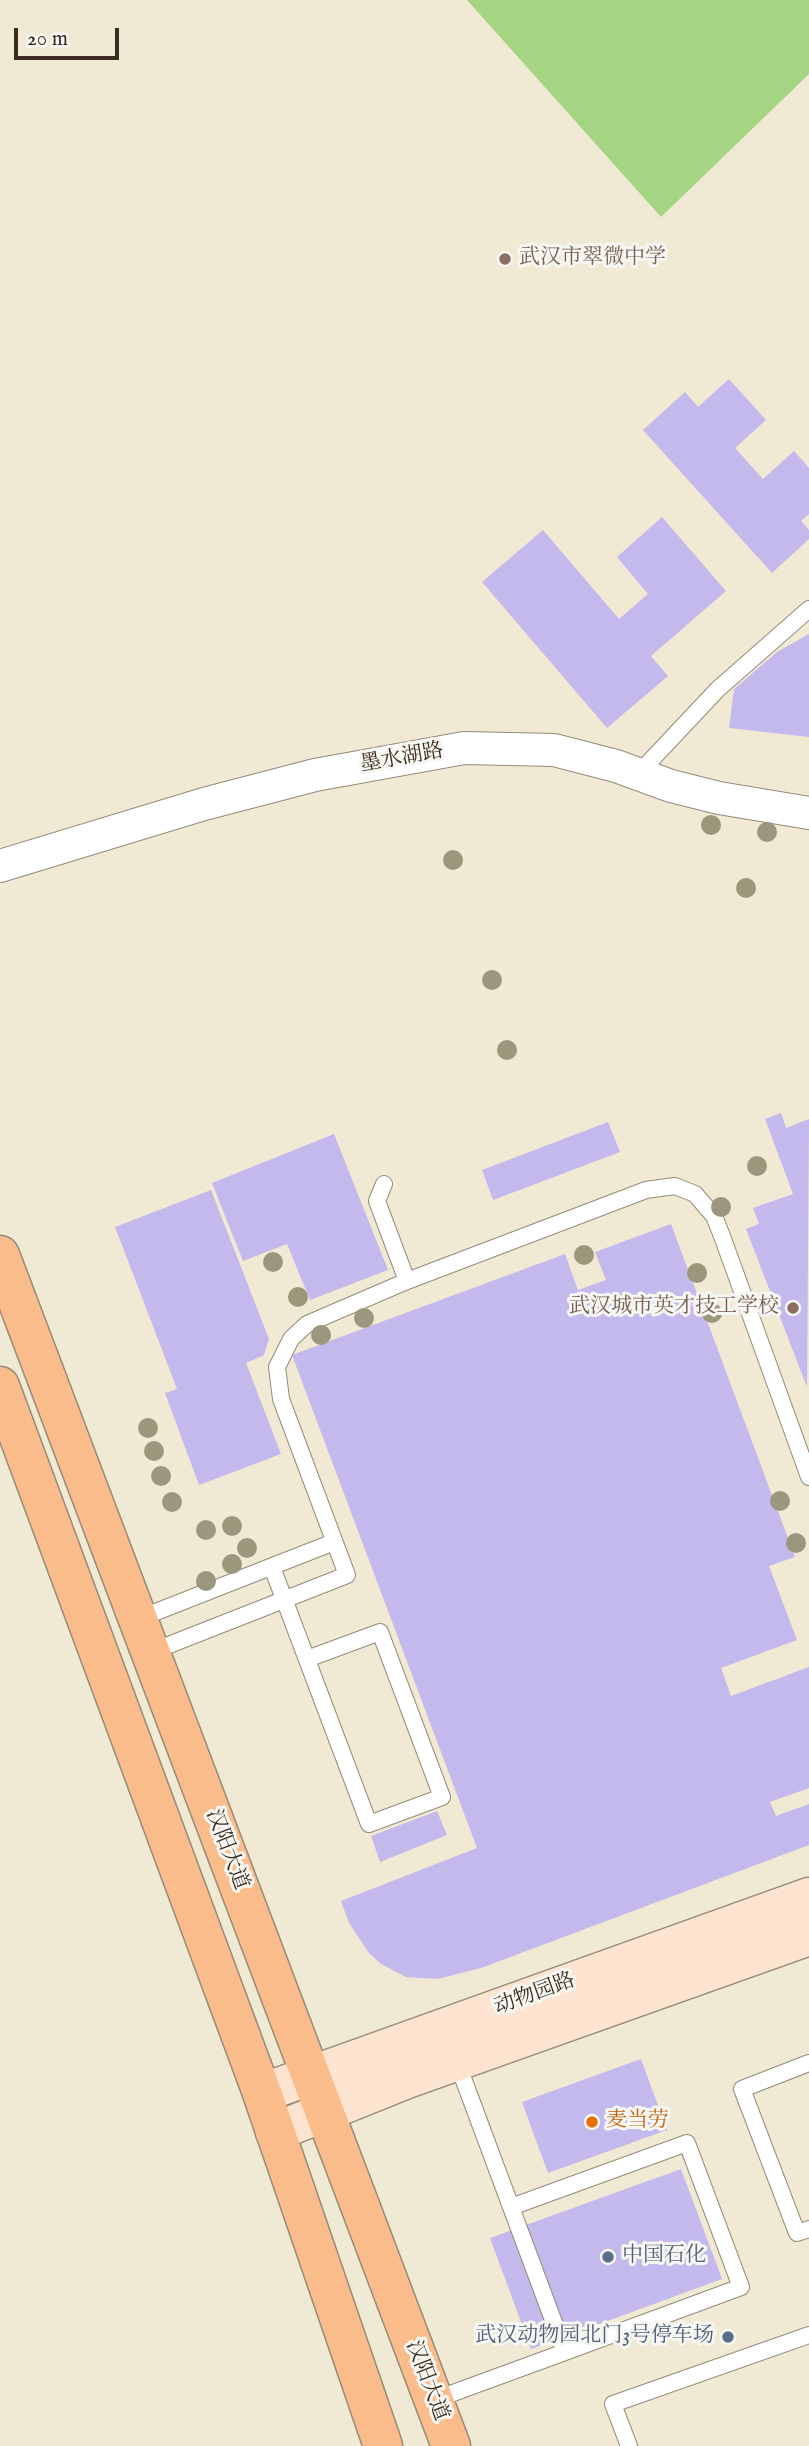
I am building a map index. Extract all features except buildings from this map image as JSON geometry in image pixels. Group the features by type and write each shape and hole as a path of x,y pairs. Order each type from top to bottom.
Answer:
{"main road":[{"name":"汉阳大道","path":"0,1255 451,2446"},
{"path":"0,1386 262,2092 383,2446"}],"street":[{"name":"墨水湖路","path":"0,866 204,804 303,778 392,759 464,748 554,750 719,798 809,813"},
{"name":"动物园路","path":"262,2092 809,1896"},
{"name":"动物园路","path":"275,2132 457,2062 809,1936"}],"lane":[{"path":"638,774 718,689 809,608"},
{"path":"384,1184 377,1200 407,1281"},
{"path":"145,1635 285,1600 347,1575 277,1384 277,1367 291,1339 307,1324 407,1281 646,1190 663,1186 685,1188 695,1194 714,1216 809,1477"},
{"path":"145,1635 272,1567 334,1542"},
{"path":"272,1567 369,1825 442,1797 380,1632 307,1659"},
{"path":"457,2062 565,2352"},
{"path":"809,2063 742,2089 797,2234 809,2229"},
{"path":"434,2400 741,2287 687,2143 511,2207"},
{"path":"629,2446 613,2404 809,2335"}],"green space":[{"path":"467,0 809,0 809,74 661,217"}],"place":[{"name":"武汉市翠微中学","path":"505,259"},
{"name":"武汉城市英才技工学校","path":"793,1308"},
{"name":"麦当劳","path":"592,2122"},
{"name":"中国石化","path":"608,2257"},
{"name":"武汉动物园北门3号停车场","path":"728,2337"}]}
